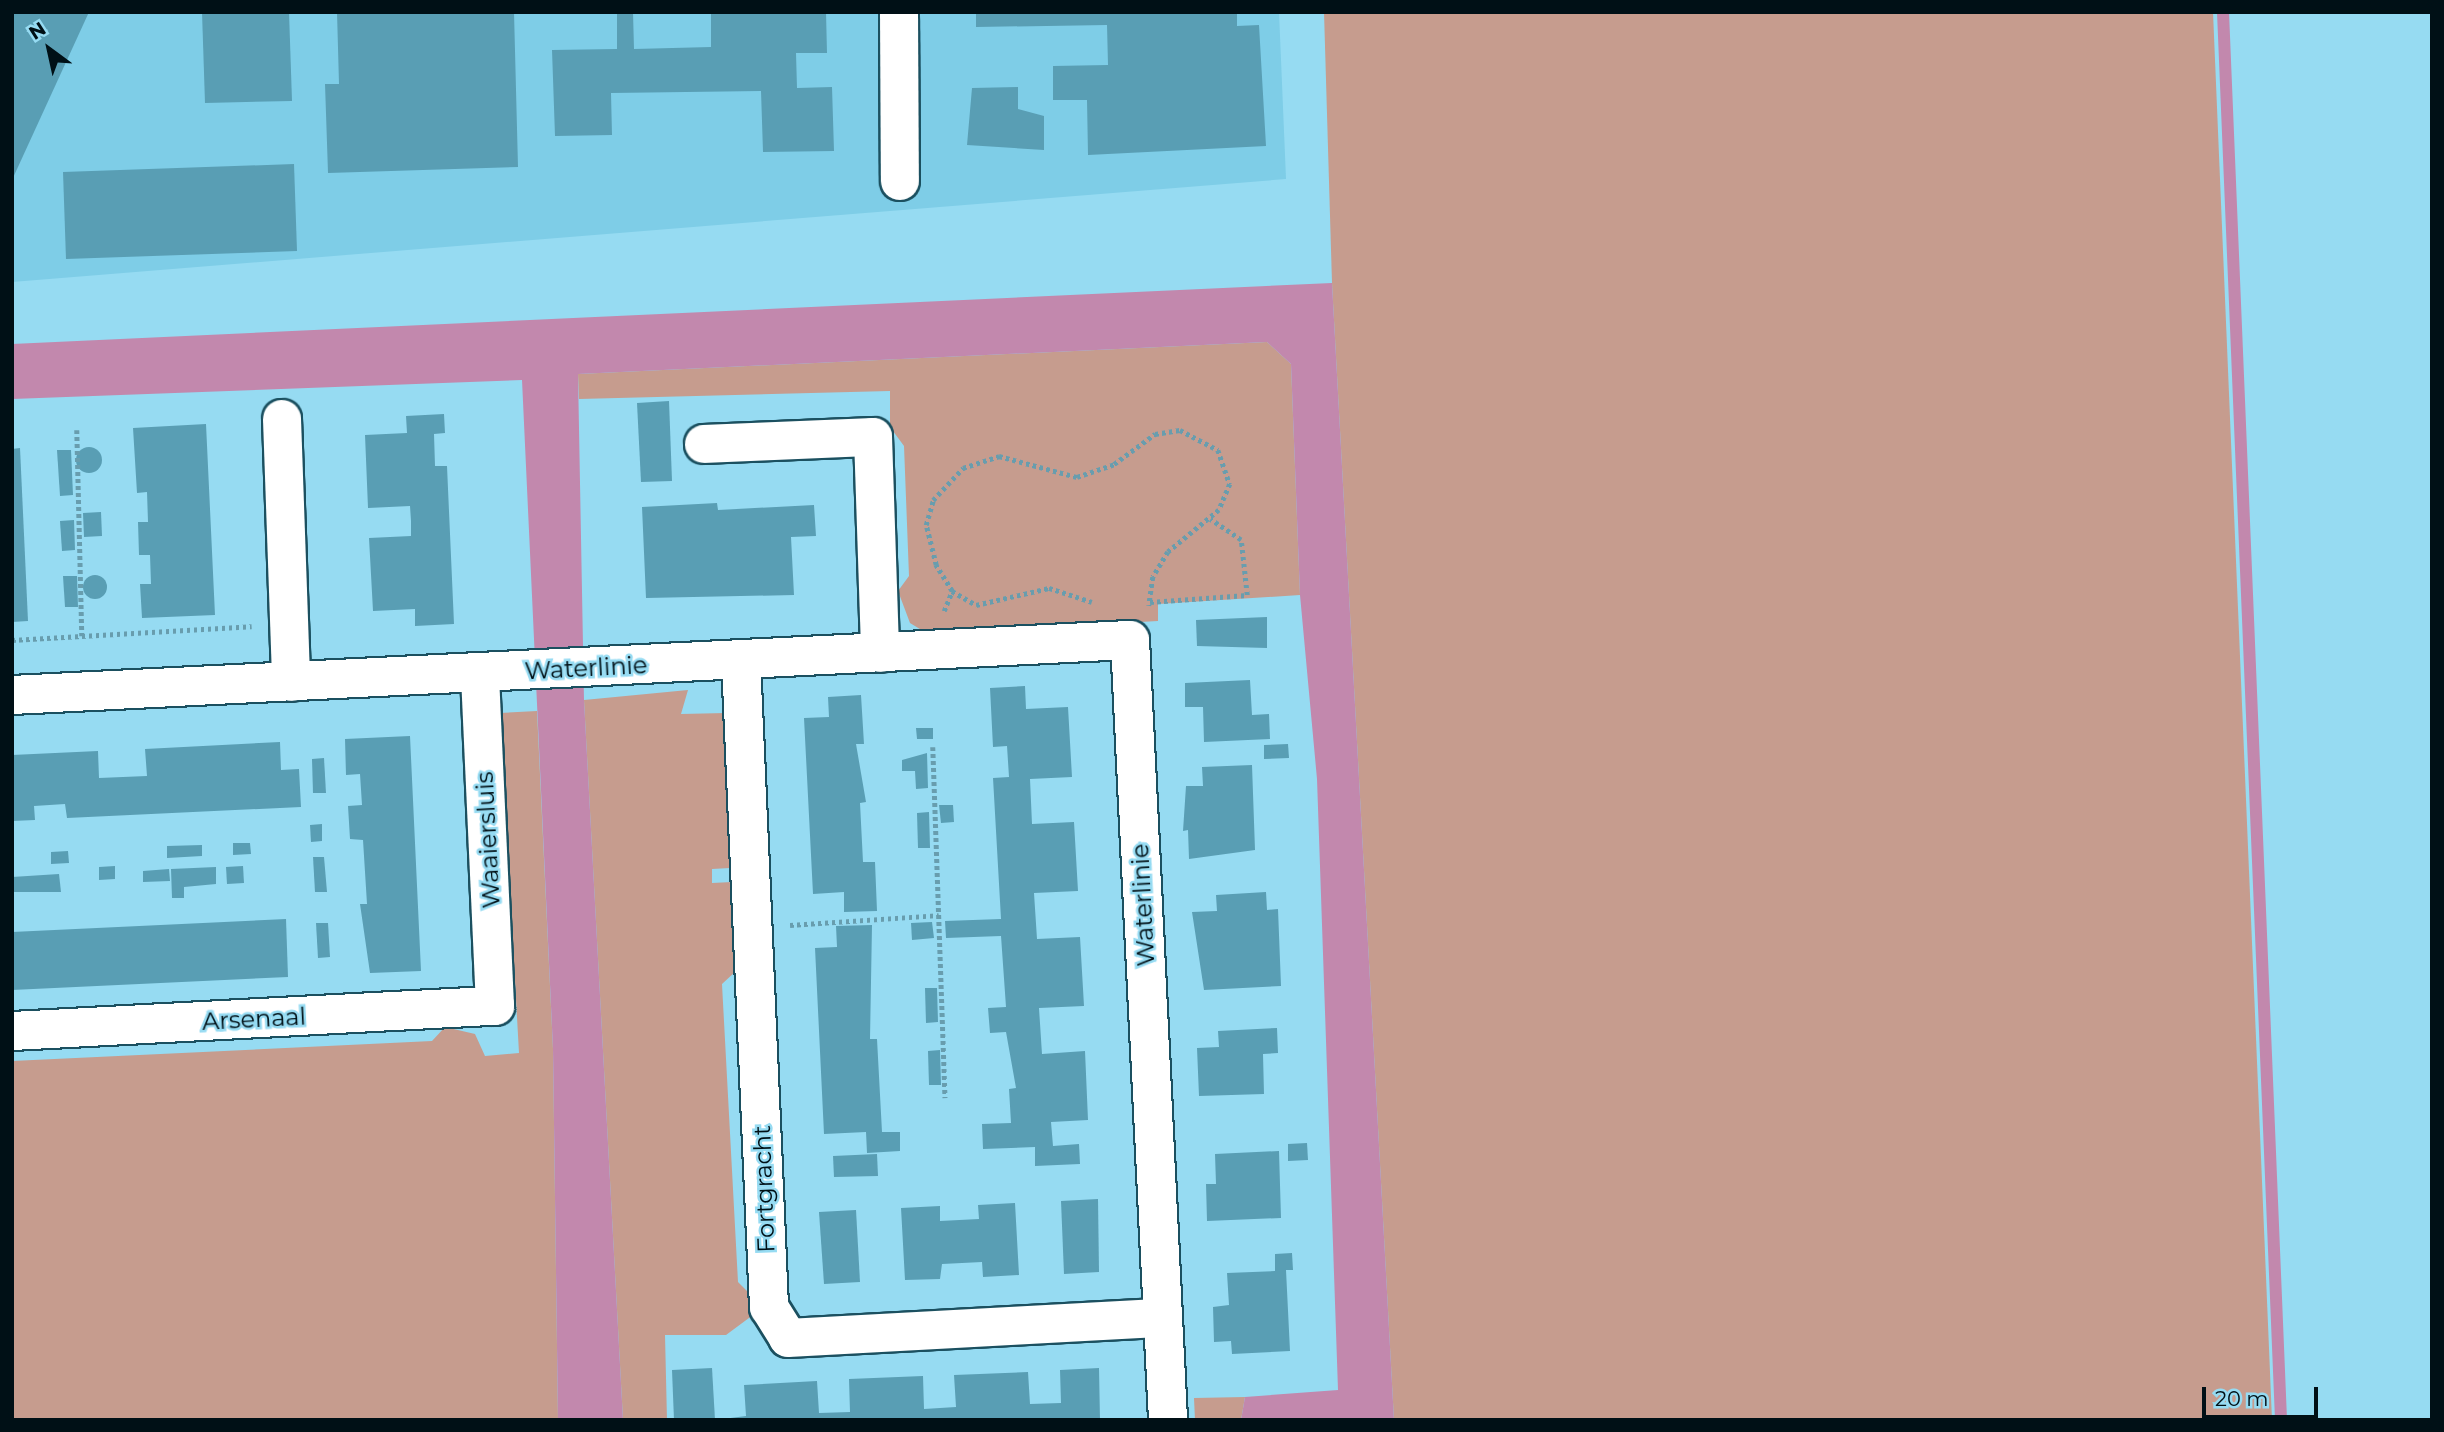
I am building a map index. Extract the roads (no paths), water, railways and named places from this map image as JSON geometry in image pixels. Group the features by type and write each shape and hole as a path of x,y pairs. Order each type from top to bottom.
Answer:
{"street":[{"path":"899,12 900,181"},
{"path":"282,419 291,682"},
{"path":"704,444 873,437 880,653"},
{"name":"Waterlinie","path":"12,695 620,668 1130,640 1168,1420"},
{"name":"Fortgracht","path":"741,660 769,1307 788,1338 1162,1318"},
{"name":"Waaiersluis","path":"480,673 495,1006"},
{"name":"Arsenaal","path":"12,1031 495,1006"}],"waterway":[{"path":"2223,12 2281,1420"}]}
